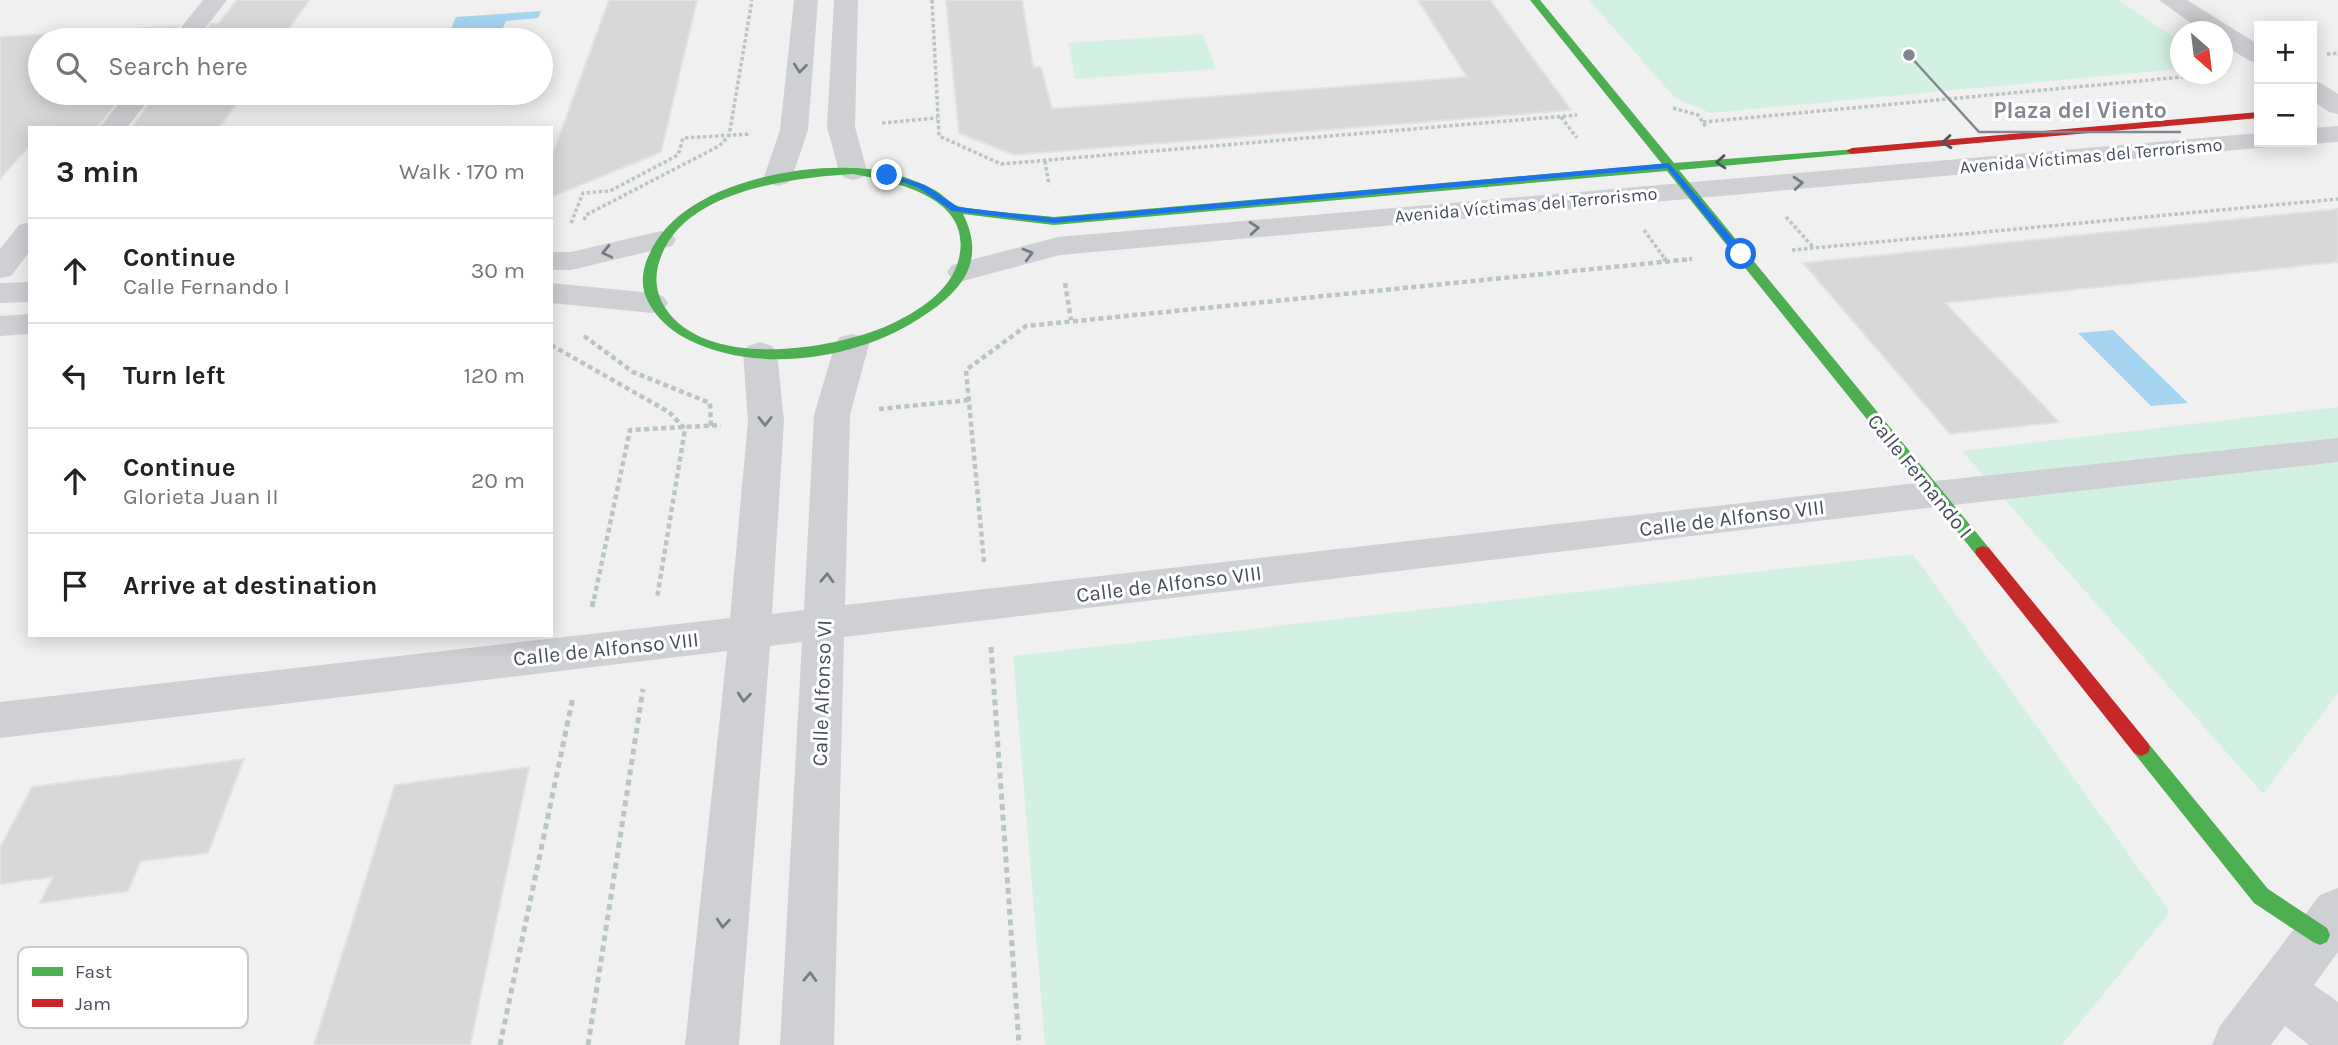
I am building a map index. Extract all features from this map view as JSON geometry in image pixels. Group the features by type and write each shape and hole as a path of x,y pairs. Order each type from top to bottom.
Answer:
{"street":[{"path":"193,28 215,0"},
{"path":"778,177 794,130 806,0"},
{"path":"846,0 841,127 853,171"},
{"name":"Calle Fernando I","path":"1535,0 2261,896 2329,923"},
{"path":"2171,0 2204,21"},
{"path":"2233,40 2254,53"},
{"path":"2317,93 2338,108"},
{"path":"115,126 131,105"},
{"path":"2317,110 2338,108"},
{"name":"Avenida Víctimas del Terrorismo","path":"955,209 1054,220 2254,115"},
{"path":"2317,136 2338,134"},
{"name":"Avenida Víctimas del Terrorismo","path":"962,272 1058,246 2254,141"},
{"path":"853,171 887,175 922,186 955,209 970,239 962,272 947,293 905,323 852,344 808,352 760,353 717,347 681,332 652,303 647,271 661,240 690,214 727,193 778,177 853,171"},
{"path":"0,269 28,234"},
{"path":"561,261 661,240"},
{"path":"0,293 28,292"},
{"path":"553,293 652,303"},
{"path":"0,326 28,324"},
{"name":"Calle Alfonso VI","path":"807,1045 832,415 852,344"},
{"path":"712,1045 750,634 766,421 760,353"},
{"name":"Calle de Alfonso VIII","path":"0,720 1935,494 2338,450"},
{"path":"2239,1045 2329,923"},
{"path":"2280,991 2338,1034"}],"path":[{"path":"561,261 586,215 719,146 729,136 752,0"},
{"path":"932,0 939,136 1001,164 1664,107 1683,109 1698,116 1736,160"},
{"path":"1703,122 2170,78"},
{"path":"1760,186 1814,248"},
{"path":"1019,1045 989,605 966,370 1026,326 1741,254 2338,198"},
{"path":"582,334 634,372 710,403 711,426"}],"green space":[{"path":"1589,0 2118,0 2170,34 2170,70 1710,113 1675,98"},
{"path":"1203,34 1216,69 1075,79 1068,43"},
{"path":"2338,407 2338,693 2263,794 1962,451"},
{"path":"1913,554 2170,912 2062,1045 1045,1045 1013,656"}],"water":[{"path":"541,11 538,18 506,21 503,28 451,28 456,17"},
{"path":"2113,330 2188,403 2151,406 2078,333"}],"building":[{"path":"237,0 309,0 289,28 208,28 211,24 218,24"},
{"path":"609,0 697,0 661,152 553,196 553,154"},
{"path":"946,0 1022,0 1033,67 1041,67 1052,109 1467,77 1418,0 1490,0 1571,110 1014,155 959,133"},
{"path":"178,26 177,28 146,28"},
{"path":"28,35 28,105 115,105 99,126 28,126 28,147 0,179 0,37"},
{"path":"148,105 235,105 220,126 132,126"},
{"path":"2338,209 2338,262 1945,303 2059,422 1950,434 1803,263"},
{"path":"244,759 208,853 141,861 128,891 40,903 53,877 0,884 0,848 32,787"},
{"path":"529,767 470,1045 314,1045 395,785"}],"traffic: fast":[{"path":"1535,0 1983,552"},
{"path":"955,209 1054,221 1852,151"},
{"path":"853,171 890,178 928,191 944,201 957,214 965,230 965,261 951,288 926,309 878,335 852,343 798,353 771,354 744,352 708,344 679,330 660,311 650,290 650,266 660,243 681,220 713,199 746,186 799,175 853,171"},
{"path":"2141,748 2261,896 2320,935"}],"traffic: jam":[{"path":"1852,151 2254,115"},
{"path":"1983,552 2141,748"}],"place":[{"name":"Plaza del Viento","path":"1909,55"}],"route":[{"path":"887,175 922,186 955,209 1054,220 1669,166 1741,254"}]}
